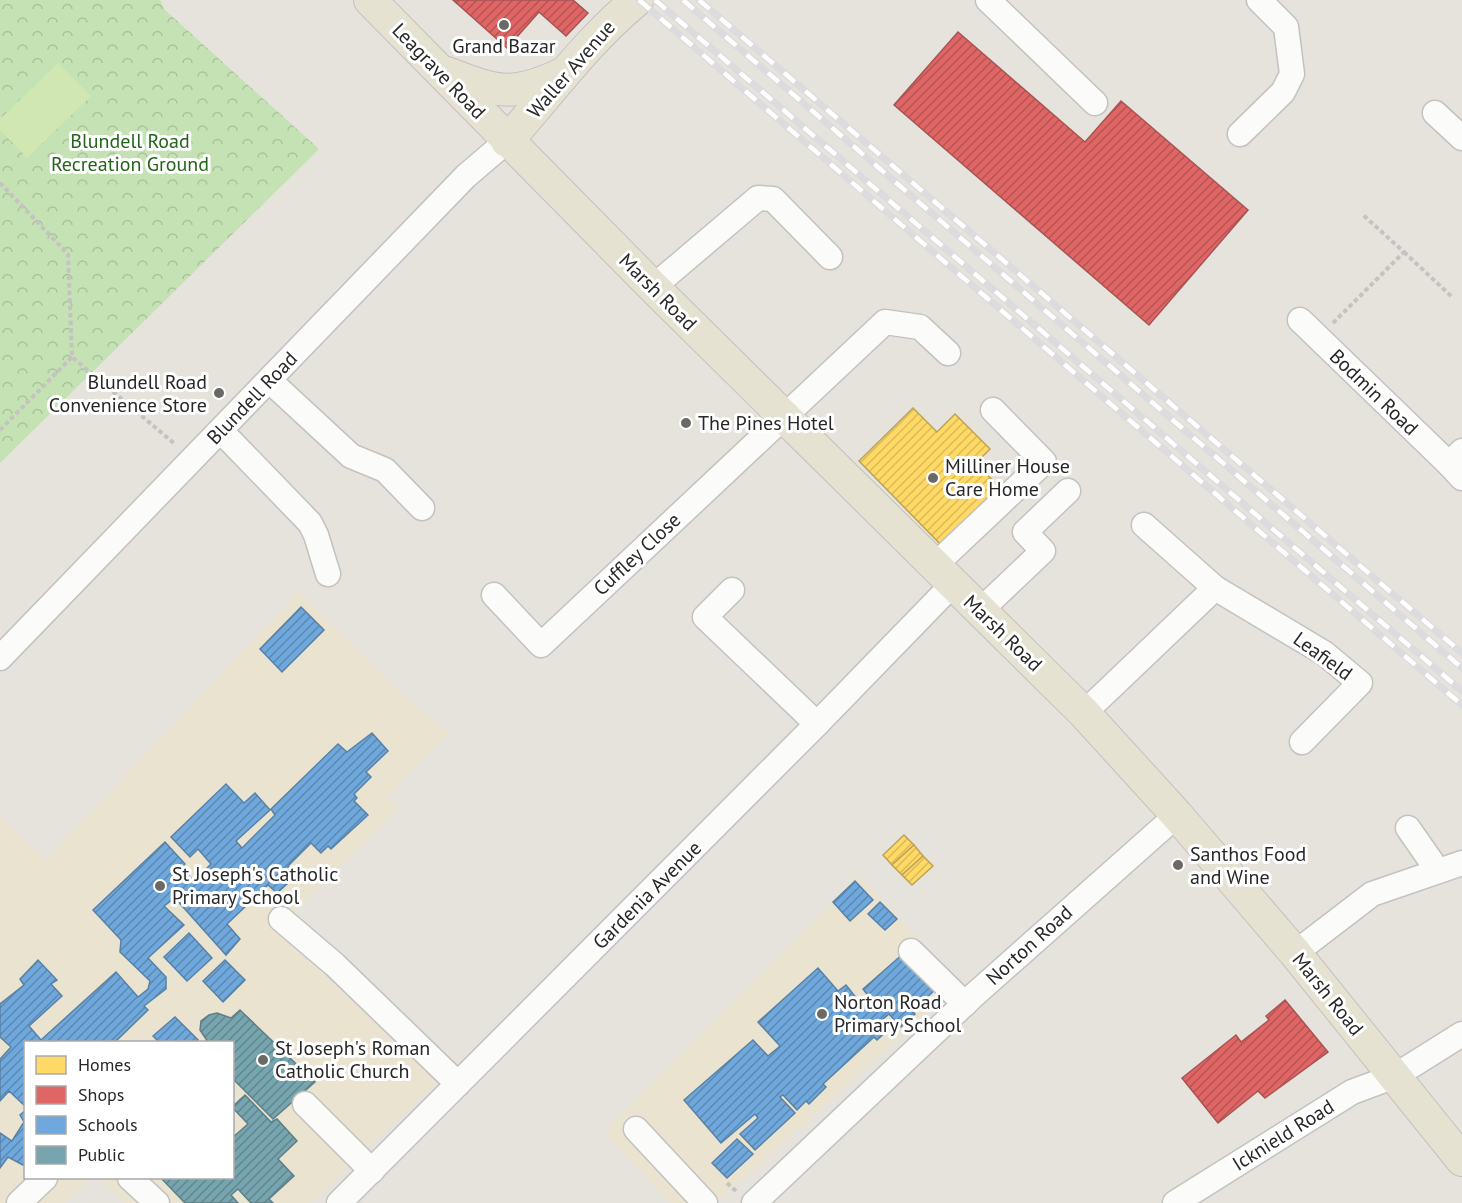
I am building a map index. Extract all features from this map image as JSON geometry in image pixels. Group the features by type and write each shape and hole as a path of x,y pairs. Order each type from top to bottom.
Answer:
{"main road":[{"name":"Leagrave Road","path":"370,0 507,141"},
{"name":"Waller Avenue","path":"507,141 556,85 563,73 608,24 638,0"},
{"path":"438,69 482,87 507,92 530,88 563,73"},
{"name":"Marsh Road","path":"507,141 1084,713 1177,815 1295,953 1462,1160"}],"street":[{"path":"988,0 1095,103"},
{"path":"1240,134 1283,92 1292,74 1286,27 1259,0"},
{"path":"1435,112 1462,138"},
{"name":"Blundell Road","path":"0,658 466,176 507,141"},
{"path":"653,287 758,198 773,199 830,257"},
{"name":"Bodmin Road","path":"1300,320 1458,465"},
{"path":"784,417 885,322 920,327 948,353"},
{"path":"270,381 351,456 385,470 422,508"},
{"name":"Gardenia Avenue","path":"339,1203 817,724 943,575 1044,462 993,410"},
{"name":"Cuffley Close","path":"494,595 541,645 784,417"},
{"path":"221,431 310,523 328,574"},
{"path":"981,610 1043,551 1025,532 1068,491"},
{"name":"Leafield","path":"1144,525 1215,588 1324,653 1360,683 1302,742"},
{"path":"1084,713 1215,588"},
{"path":"732,590 705,617 817,724"},
{"name":"Norton Road","path":"754,1203 965,1004 1177,815"},
{"path":"1408,828 1438,871"},
{"path":"1295,953 1372,894 1462,863"},
{"path":"281,919 335,965 458,1084"},
{"path":"911,951 965,1004"},
{"name":"Icknield Road","path":"1174,1203 1352,1092 1395,1076 1462,1034"},
{"path":"304,1104 372,1171"},
{"path":"636,1129 705,1203"},
{"path":"19,1203 44,1179"},
{"path":"131,1179 157,1203"}],"path":[{"path":"0,183 68,254 72,357 0,430"},
{"path":"1364,215 1452,297"},
{"path":"1318,338 1404,252"},
{"path":"72,357 142,414 181,450"}],"shaded area":[{"name":"St Joseph's Catholic Primary School","path":"299,591 400,693 449,733 386,797 398,809 294,911 448,1061 436,1082 310,1203 125,1203 99,1179 234,1179 234,1041 24,1041 24,1179 91,1179 64,1203 0,1203 0,816 45,861"},
{"name":"Norton Road Primary School","path":"859,875 959,983 717,1203 670,1203 604,1132"}],"green space":[{"name":"Blundell Road Recreation Ground","path":"0,0 160,0 165,10 319,149 0,463"},
{"path":"58,63 91,96 27,158 0,130 0,119"}],"building: Homes":[{"name":"Milliner House Care Home","path":"913,408 937,432 955,414 990,449 976,463 1004,492 945,549 859,461"},
{"path":"904,835 914,845 892,865 883,855"},
{"path":"914,845 923,856 902,875 892,865"},
{"path":"923,856 933,866 912,885 902,875"}],"building: Shops":[{"name":"Grand Bazar","path":"453,0 573,0 588,13 566,36 539,12 507,48"},
{"path":"958,32 1085,142 1121,101 1248,210 1149,325 894,105"},
{"path":"1285,1000 1328,1052 1265,1098 1258,1091 1218,1123 1182,1078 1236,1035 1241,1042 1269,1020 1266,1016"}],"building: Schools":[{"path":"301,607 324,630 282,672 260,649"},
{"path":"372,733 388,751 366,772 371,777 354,794 357,798 354,801 368,815 331,849 328,846 321,853 311,843 288,866 297,875 277,893 268,885 227,924 240,939 226,955 175,898 164,906 184,925 148,958 166,977 166,989 144,1006 148,1010 116,1041 24,1041 24,1105 9,1091 0,1101 0,1059 11,1047 0,1037 0,1004 24,985 20,979 38,960 57,980 51,984 62,996 29,1026 41,1040 116,972 138,997 148,989 150,981 120,952 121,940 93,910 165,842 185,864 181,868 194,881 211,864 198,849 190,857 171,837 226,784 244,803 255,793 270,810 236,841 242,848 275,815 271,809 338,744 347,752"},
{"path":"855,881 873,900 850,921 833,902"},
{"path":"880,902 897,919 885,930 868,914"},
{"path":"189,933 212,958 187,981 164,957"},
{"path":"904,953 937,988 912,1011 915,1014 901,1027 889,1014 883,1019 891,1027 877,1040 874,1037 823,1084 826,1087 809,1104 806,1101 797,1110 783,1095 780,1097 795,1113 755,1150 740,1134 758,1118 755,1114 721,1143 684,1100 753,1040 768,1056 780,1046 758,1022 818,968 838,991 846,985 862,1005 870,998 863,989"},
{"path":"225,960 245,980 223,1002 203,981"},
{"path":"175,1017 198,1040 158,1041 153,1036"},
{"path":"24,1122 24,1164 8,1157 0,1168 0,1133 12,1141"},
{"path":"737,1139 753,1154 727,1178 712,1163"}],"building: Public":[{"name":"St Joseph's Roman Catholic Church","path":"240,1010 315,1082 273,1119 234,1080 234,1041 207,1041 200,1030 201,1021 209,1015 217,1013 231,1018"},
{"path":"245,1095 271,1122 277,1119 297,1141 278,1159 294,1176 269,1199 273,1203 251,1203 238,1189 231,1195 238,1203 185,1203 162,1179 234,1179 234,1136 248,1124 234,1109 234,1105"}],"railway":[{"path":"639,0 1462,705"},
{"path":"655,0 1462,691"},
{"path":"683,0 1462,668"},
{"path":"699,0 1462,653"}],"place":[{"name":"Grand Bazar","path":"504,25"},
{"name":"Blundell Road Convenience Store","path":"219,393"},
{"name":"The Pines Hotel","path":"686,423"},
{"name":"Milliner House Care Home","path":"933,478"},
{"name":"Santhos Food and Wine","path":"1178,865"},
{"name":"St Joseph's Catholic Primary School","path":"160,886"},
{"name":"Norton Road Primary School","path":"822,1014"},
{"name":"St Joseph's Roman Catholic Church","path":"263,1060"}]}
